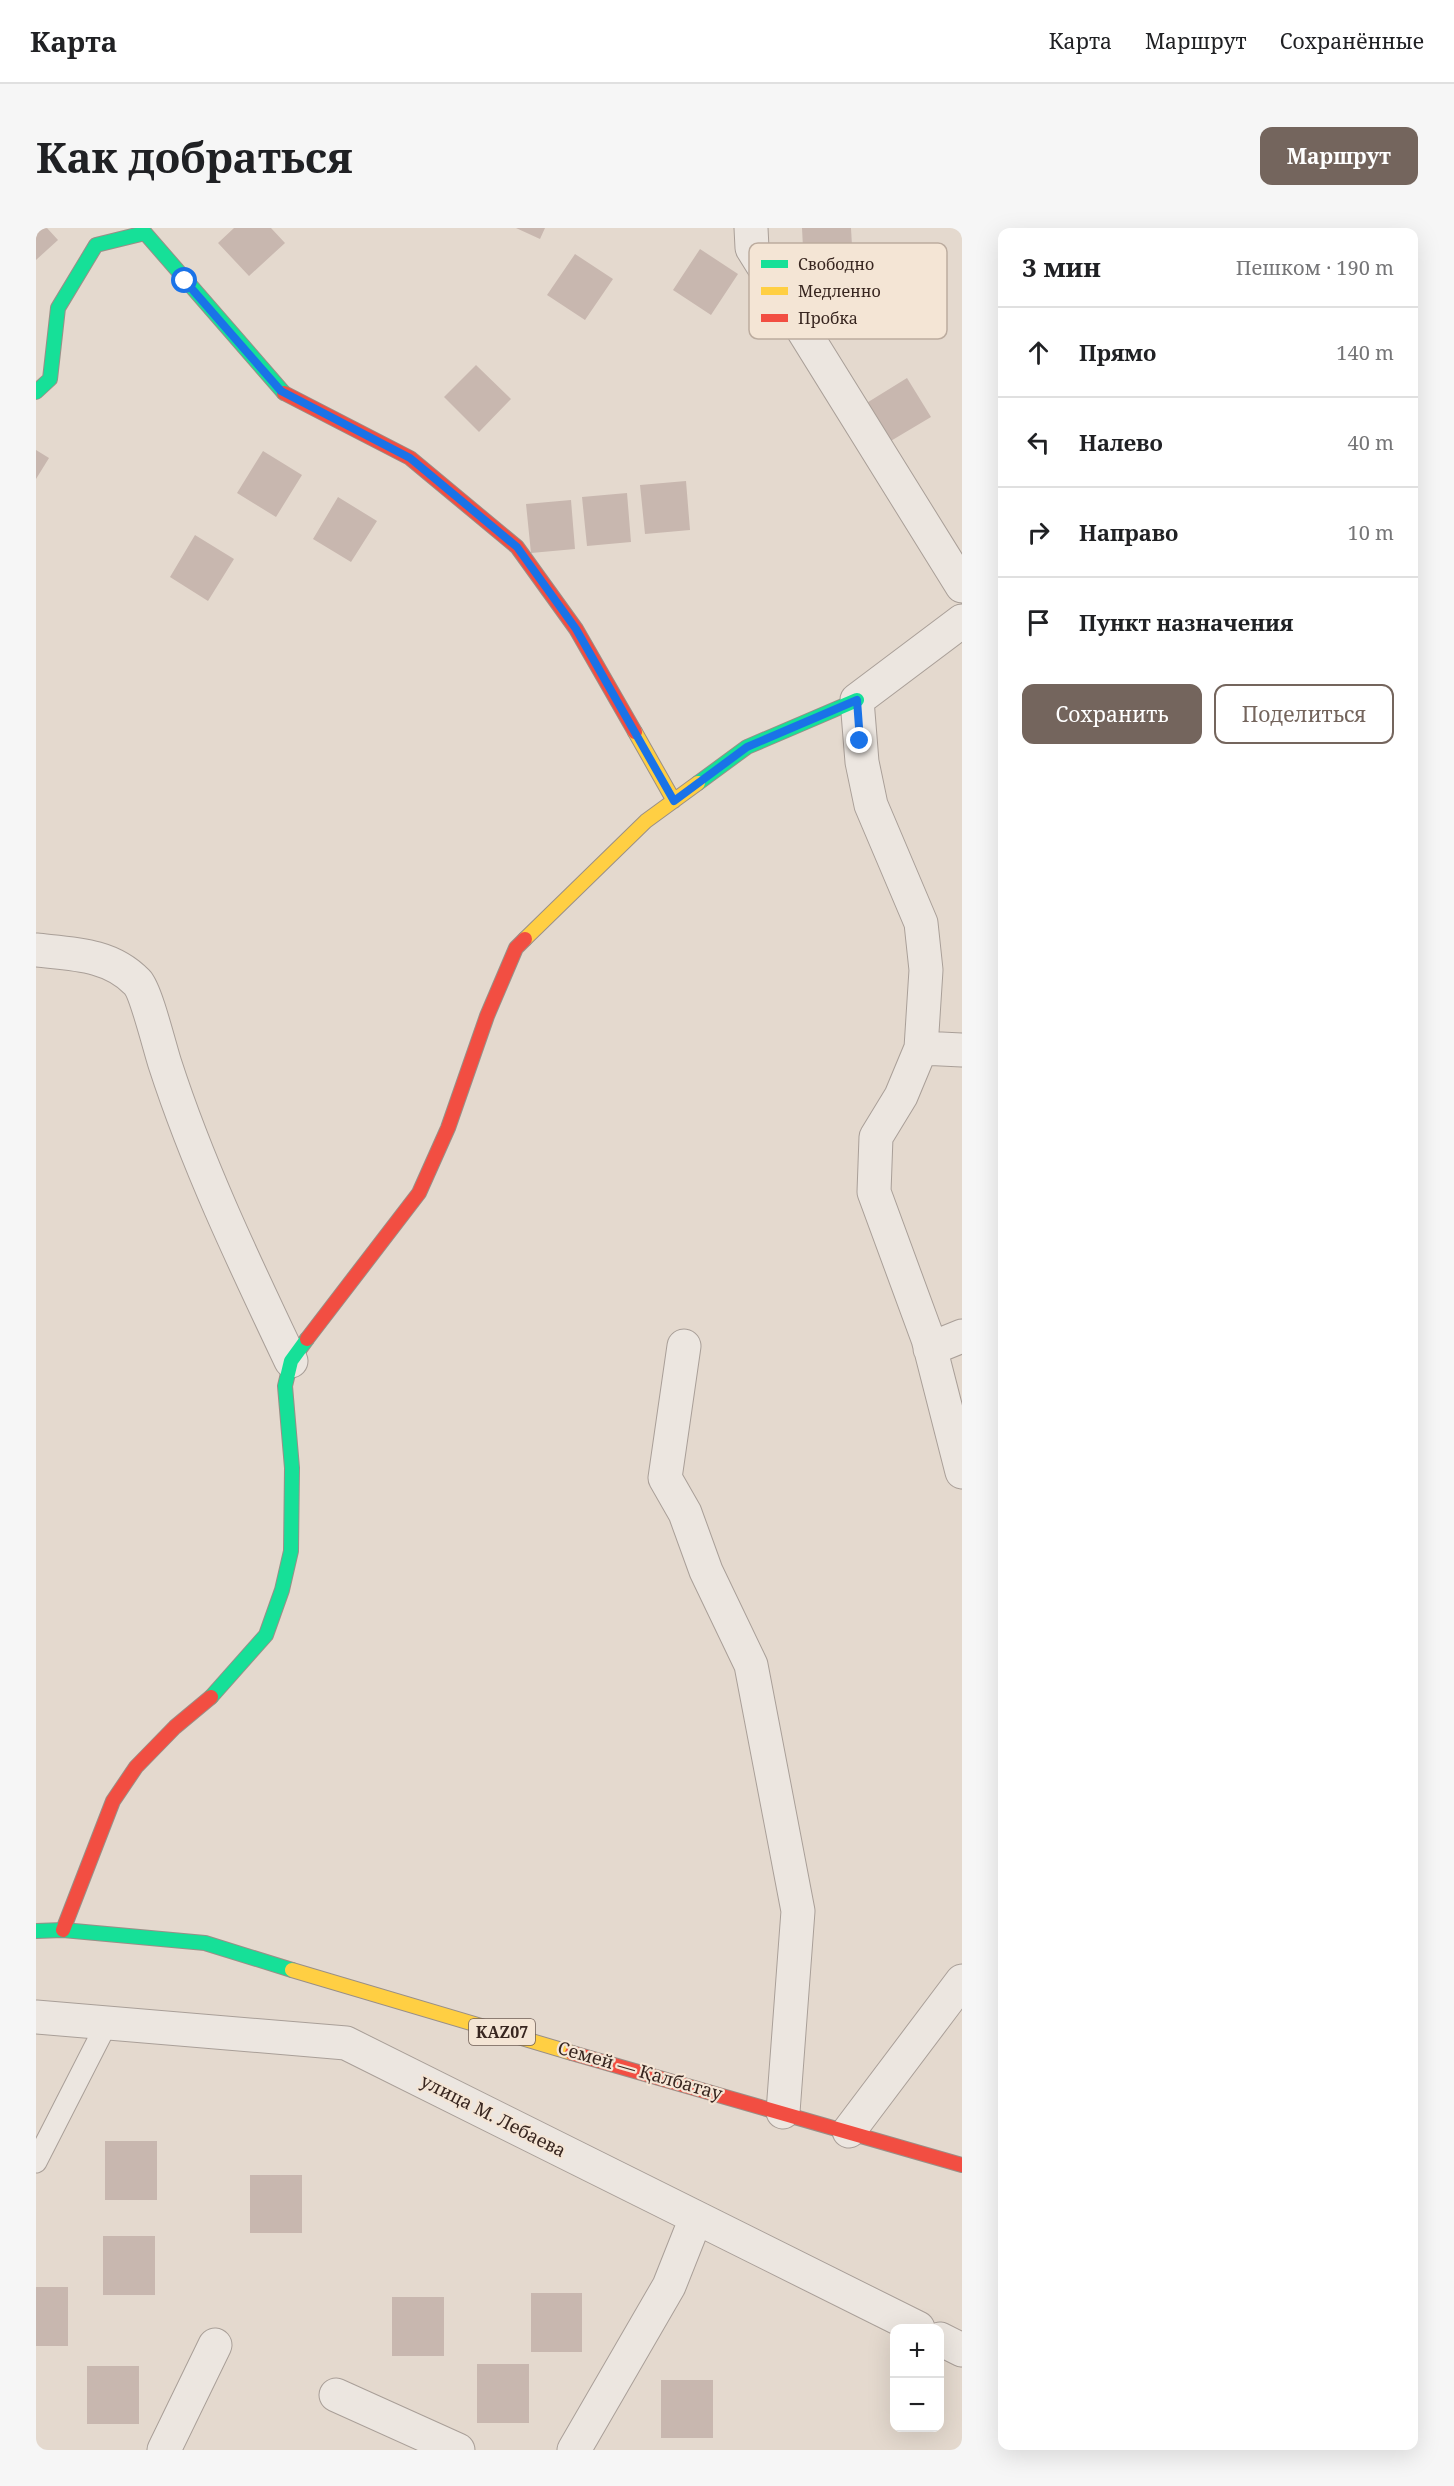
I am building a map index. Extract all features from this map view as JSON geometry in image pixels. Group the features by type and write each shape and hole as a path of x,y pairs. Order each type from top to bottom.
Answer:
{"main road":[{"path":"36,392 50,379 58,308 96,245 146,231 281,391 410,458 517,547 576,629 674,801"},
{"path":"63,1930 113,1801 136,1767 175,1727 222,1687 266,1635 282,1590 291,1551 293,1479 285,1386 291,1361 350,1280 419,1193 448,1128 487,1016 516,948 646,821 747,747 857,700"},
{"name":"Семей — Қалбатау","path":"36,1931 63,1930 205,1943 391,2001 962,2164"}],"street":[{"path":"751,228 752,243"},
{"path":"809,339 962,586"},
{"path":"960,627 857,700 861,762 871,805 921,923 926,970 921,1048 901,1096 876,1137 874,1192 930,1349 962,1472"},
{"path":"36,950 92,956 111,963 139,984 179,1108 242,1257 291,1361"},
{"path":"921,1048 962,1050"},
{"path":"930,1349 962,1336"},
{"path":"684,1346 665,1478 685,1513 706,1571 751,1665 798,1911 783,2112"},
{"path":"849,2131 962,1981"},
{"name":"улица М. Лебаева","path":"36,2018 346,2043 910,2324"},
{"path":"574,2450 669,2286 696,2218"},
{"path":"944,2341 962,2350"},
{"path":"164,2450 215,2345"},
{"path":"336,2396 458,2450"}],"lane":[{"path":"36,2162 107,2023"}],"building":[{"path":"36,228 47,228 58,240 36,260"},
{"path":"234,228 271,228 285,243 249,276 218,243"},
{"path":"516,228 545,228 540,239"},
{"path":"802,228 851,228 852,243 803,243"},
{"path":"700,249 738,274 711,315 673,290"},
{"path":"575,254 613,279 585,320 547,295"},
{"path":"476,365 511,399 479,432 444,397"},
{"path":"907,378 931,417 889,442 865,404"},
{"path":"36,450 49,458 36,479"},
{"path":"263,451 302,475 276,517 237,493"},
{"path":"686,481 690,530 645,534 640,485"},
{"path":"627,493 631,542 587,546 582,497"},
{"path":"338,497 377,521 351,562 313,539"},
{"path":"571,500 575,549 531,553 526,504"},
{"path":"195,535 234,559 208,601 170,577"},
{"path":"105,2141 157,2141 157,2200 105,2200"},
{"path":"250,2175 302,2175 302,2233 250,2233"},
{"path":"103,2236 155,2236 155,2295 103,2295"},
{"path":"36,2287 68,2287 68,2346 36,2346"},
{"path":"531,2293 582,2293 582,2352 531,2352"},
{"path":"392,2297 444,2297 444,2356 392,2356"},
{"path":"477,2364 529,2364 529,2423 477,2423"},
{"path":"87,2366 139,2366 139,2424 87,2424"},
{"path":"661,2380 713,2380 713,2438 661,2438"}],"traffic: fast":[{"path":"36,392 50,379 58,308 96,245 145,233 284,393"},
{"path":"698,783 747,747 857,700"},
{"path":"211,1697 266,1635 282,1590 291,1551 292,1468 285,1386 291,1361 307,1339"},
{"path":"36,1931 63,1930 205,1943 292,1970"}],"traffic: slow":[{"path":"635,732 674,801"},
{"path":"525,939 646,821 698,783"},
{"path":"292,1970 572,2053"}],"traffic: jam":[{"path":"284,393 410,458 517,547 576,629 635,732"},
{"path":"307,1339 419,1193 448,1128 487,1016 516,948 525,939"},
{"path":"63,1930 113,1801 136,1767 175,1727 211,1697"},
{"path":"572,2053 962,2165"}],"route":[{"path":"185,281 281,391 410,458 517,547 576,629 674,801 747,747 857,700 860,741"}]}
